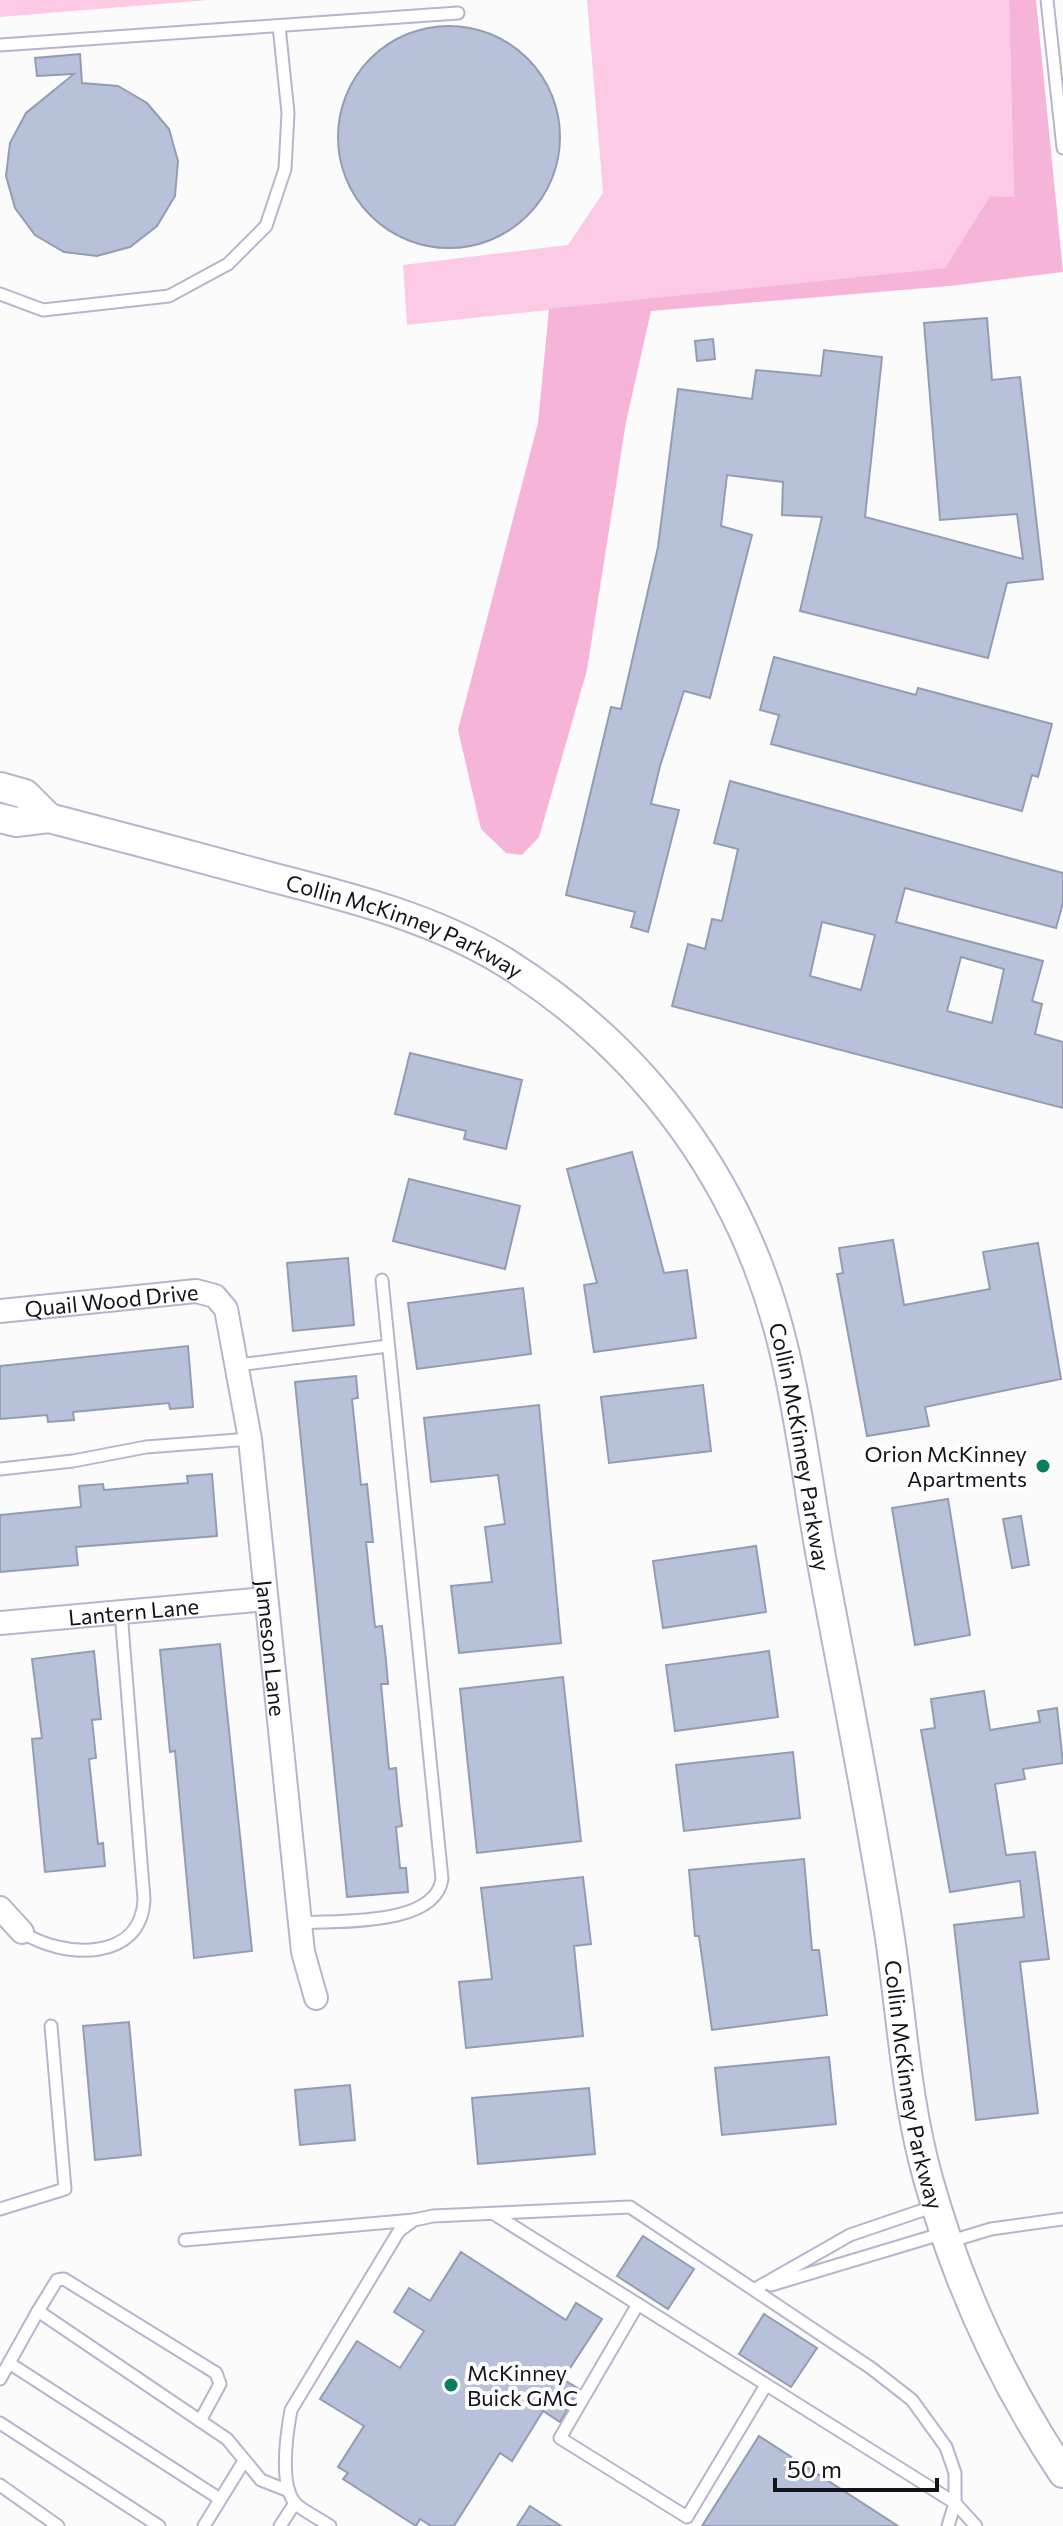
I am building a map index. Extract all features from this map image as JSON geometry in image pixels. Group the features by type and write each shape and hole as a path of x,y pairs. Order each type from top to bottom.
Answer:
{"street":[{"name":"Collin McKinney Parkway","path":"0,787 25,794 49,818"},
{"name":"Collin McKinney Parkway","path":"0,818 16,822 49,818 364,902 411,918 477,947 505,962 567,1005 610,1042 647,1080 708,1162 760,1269 784,1350 876,1851 917,2130 936,2206 993,2352 1063,2473"},
{"name":"Quail Wood Drive","path":"0,1311 196,1291 222,1300"},
{"name":"Jameson Lane","path":"222,1300 238,1365 250,1439 300,1923 306,1969 316,1998"},
{"name":"Lantern Lane","path":"0,1623 266,1599"},
{"path":"0,1908 22,1932"}],"lane":[{"path":"1047,0 1063,148"},
{"path":"0,45 458,13"},
{"path":"0,294 43,310 169,296 228,264 266,226 285,169 288,113 279,26"},
{"path":"300,1923 417,1912 436,1898 441,1888 382,1280"},
{"path":"238,1365 388,1346"},
{"path":"0,1469 64,1462 146,1447 250,1439"},
{"path":"22,1932 54,1945 104,1950 132,1935 142,1918 144,1899 131,1773 121,1611"},
{"path":"0,2209 65,2189 51,2026"},
{"path":"755,2289 850,2235 936,2206"},
{"path":"185,2240 493,2214 630,2207 755,2289 912,2400 946,2447 955,2473 955,2503 948,2526"},
{"path":"493,2214 955,2503 976,2526"},
{"path":"755,2289 991,2229 1060,2219 1063,2234"},
{"path":"330,2526 295,2503 289,2491 286,2437 291,2410 399,2231 414,2220"},
{"path":"0,2379 57,2280 64,2279 216,2373 220,2384 200,2421"},
{"path":"638,2304 560,2438 572,2446 687,2517 766,2385"},
{"path":"38,2311 227,2439 261,2480 289,2491"},
{"path":"9,2363 220,2499"},
{"path":"0,2423 159,2526"},
{"path":"204,2526 244,2461"},
{"path":"0,2485 58,2526"},
{"path":"280,2526 295,2503"}],"shaded area":[{"path":"0,0 208,0 0,17"},
{"path":"587,0 1009,0 1014,198 990,196 945,268 407,325 403,265 568,245 603,193"},
{"path":"1009,0 1036,0 1063,272 950,286 651,311 626,422 587,670 539,837 522,855 506,853 481,829 458,730 538,423 549,309 945,268 990,196 1014,197"}],"building":[{"path":"449,26 492,34 528,58 552,94 560,137 552,180 528,216 492,240 449,248 406,240 370,216 346,180 338,137 346,94 370,58 406,34"},
{"path":"80,54 82,83 118,86 147,103 169,129 178,161 175,196 157,226 130,247 97,256 64,252 35,235 15,208 6,176 10,143 26,113 74,74 37,76 35,58"},
{"path":"987,318 992,380 1020,377 1043,579 1007,583 988,658 800,611 822,517 782,515 783,482 727,475 721,526 752,535 710,698 684,691 660,766 651,804 679,810 648,932 631,927 635,912 566,895 611,707 621,709 658,547 678,389 752,399 756,370 821,376 824,350 882,357 865,517 1023,559 1017,514 940,520 924,323"},
{"path":"713,339 715,359 697,361 695,341"},
{"path":"774,657 916,695 918,688 1052,724 1038,777 1032,775 1022,811 771,744 779,715 760,710"},
{"path":"730,781 1063,873 1063,903 1056,928 905,888 896,922 1043,961 1032,1001 1042,1004 1035,1034 1063,1042 1063,1108 672,1006 688,944 705,949 712,919 722,921 738,849 714,843","holes":["822,922 875,935 861,990 810,976","961,957 1004,969 992,1023 947,1011"]},
{"path":"410,1053 522,1080 506,1149 464,1139 466,1131 395,1114"},
{"path":"632,1152 664,1273 687,1270 696,1338 594,1352 584,1285 597,1283 567,1169"},
{"path":"409,1179 520,1206 505,1269 393,1241"},
{"path":"893,1240 904,1305 990,1289 983,1252 1038,1243 1061,1379 925,1407 929,1426 867,1436 837,1274 843,1273 839,1248"},
{"path":"348,1258 354,1325 293,1331 287,1263"},
{"path":"523,1288 531,1354 417,1369 408,1303"},
{"path":"188,1346 193,1407 170,1409 169,1403 73,1412 74,1420 48,1422 47,1415 0,1419 0,1366"},
{"path":"356,1376 358,1398 352,1399 361,1485 367,1484 373,1542 366,1542 375,1627 382,1626 388,1684 381,1684 389,1769 396,1768 402,1826 396,1827 400,1868 406,1868 408,1892 347,1897 295,1382"},
{"path":"703,1385 711,1451 609,1463 601,1397"},
{"path":"539,1405 561,1643 459,1653 451,1586 492,1582 485,1527 505,1524 498,1475 431,1482 424,1418"},
{"path":"212,1474 217,1536 76,1547 78,1565 0,1572 0,1515 81,1507 79,1486 103,1484 104,1490 188,1483 187,1476"},
{"path":"948,1499 970,1635 915,1645 892,1508"},
{"path":"1021,1516 1029,1565 1012,1568 1003,1519"},
{"path":"756,1546 766,1612 663,1628 653,1561"},
{"path":"220,1644 252,1951 194,1958 175,1751 170,1752 160,1650"},
{"path":"94,1651 101,1719 92,1720 96,1758 89,1759 98,1844 103,1843 105,1866 45,1872 32,1739 42,1738 32,1659"},
{"path":"769,1651 778,1717 675,1731 666,1665"},
{"path":"563,1677 581,1841 477,1853 460,1689"},
{"path":"984,1691 990,1730 1040,1722 1038,1711 1057,1708 1063,1763 1023,1769 1025,1779 995,1784 1006,1855 1035,1852 1049,1959 1020,1962 1038,2113 976,2120 954,1925 1024,1917 1020,1881 950,1892 921,1730 935,1728 931,1699"},
{"path":"793,1752 800,1818 684,1831 676,1765"},
{"path":"804,1859 812,1950 819,1950 827,2015 712,2030 699,1936 695,1936 689,1870"},
{"path":"583,1877 591,1944 574,1946 583,2036 466,2048 459,1982 492,1979 481,1888"},
{"path":"129,2022 141,2155 95,2160 83,2026"},
{"path":"829,2057 836,2124 722,2135 715,2068"},
{"path":"350,2085 355,2140 300,2145 295,2090"},
{"path":"589,2088 595,2154 478,2164 472,2098"},
{"path":"643,2236 694,2269 668,2309 617,2276"},
{"name":"McKinney Buick GMC","path":"461,2252 566,2320 576,2303 602,2319 563,2379 579,2389 560,2422 543,2411 512,2461 500,2453 454,2526 431,2526 420,2519 416,2526 343,2479 348,2473 338,2467 364,2426 320,2399 357,2341 400,2368 424,2331 394,2312 409,2288 430,2301"},
{"path":"764,2314 817,2348 791,2387 739,2354"},
{"path":"759,2436 898,2526 702,2526"},
{"path":"530,2506 561,2526 517,2526"}],"place":[{"name":"Orion McKinney Apartments","path":"1043,1466"},
{"name":"McKinney Buick GMC","path":"451,2385"}]}
